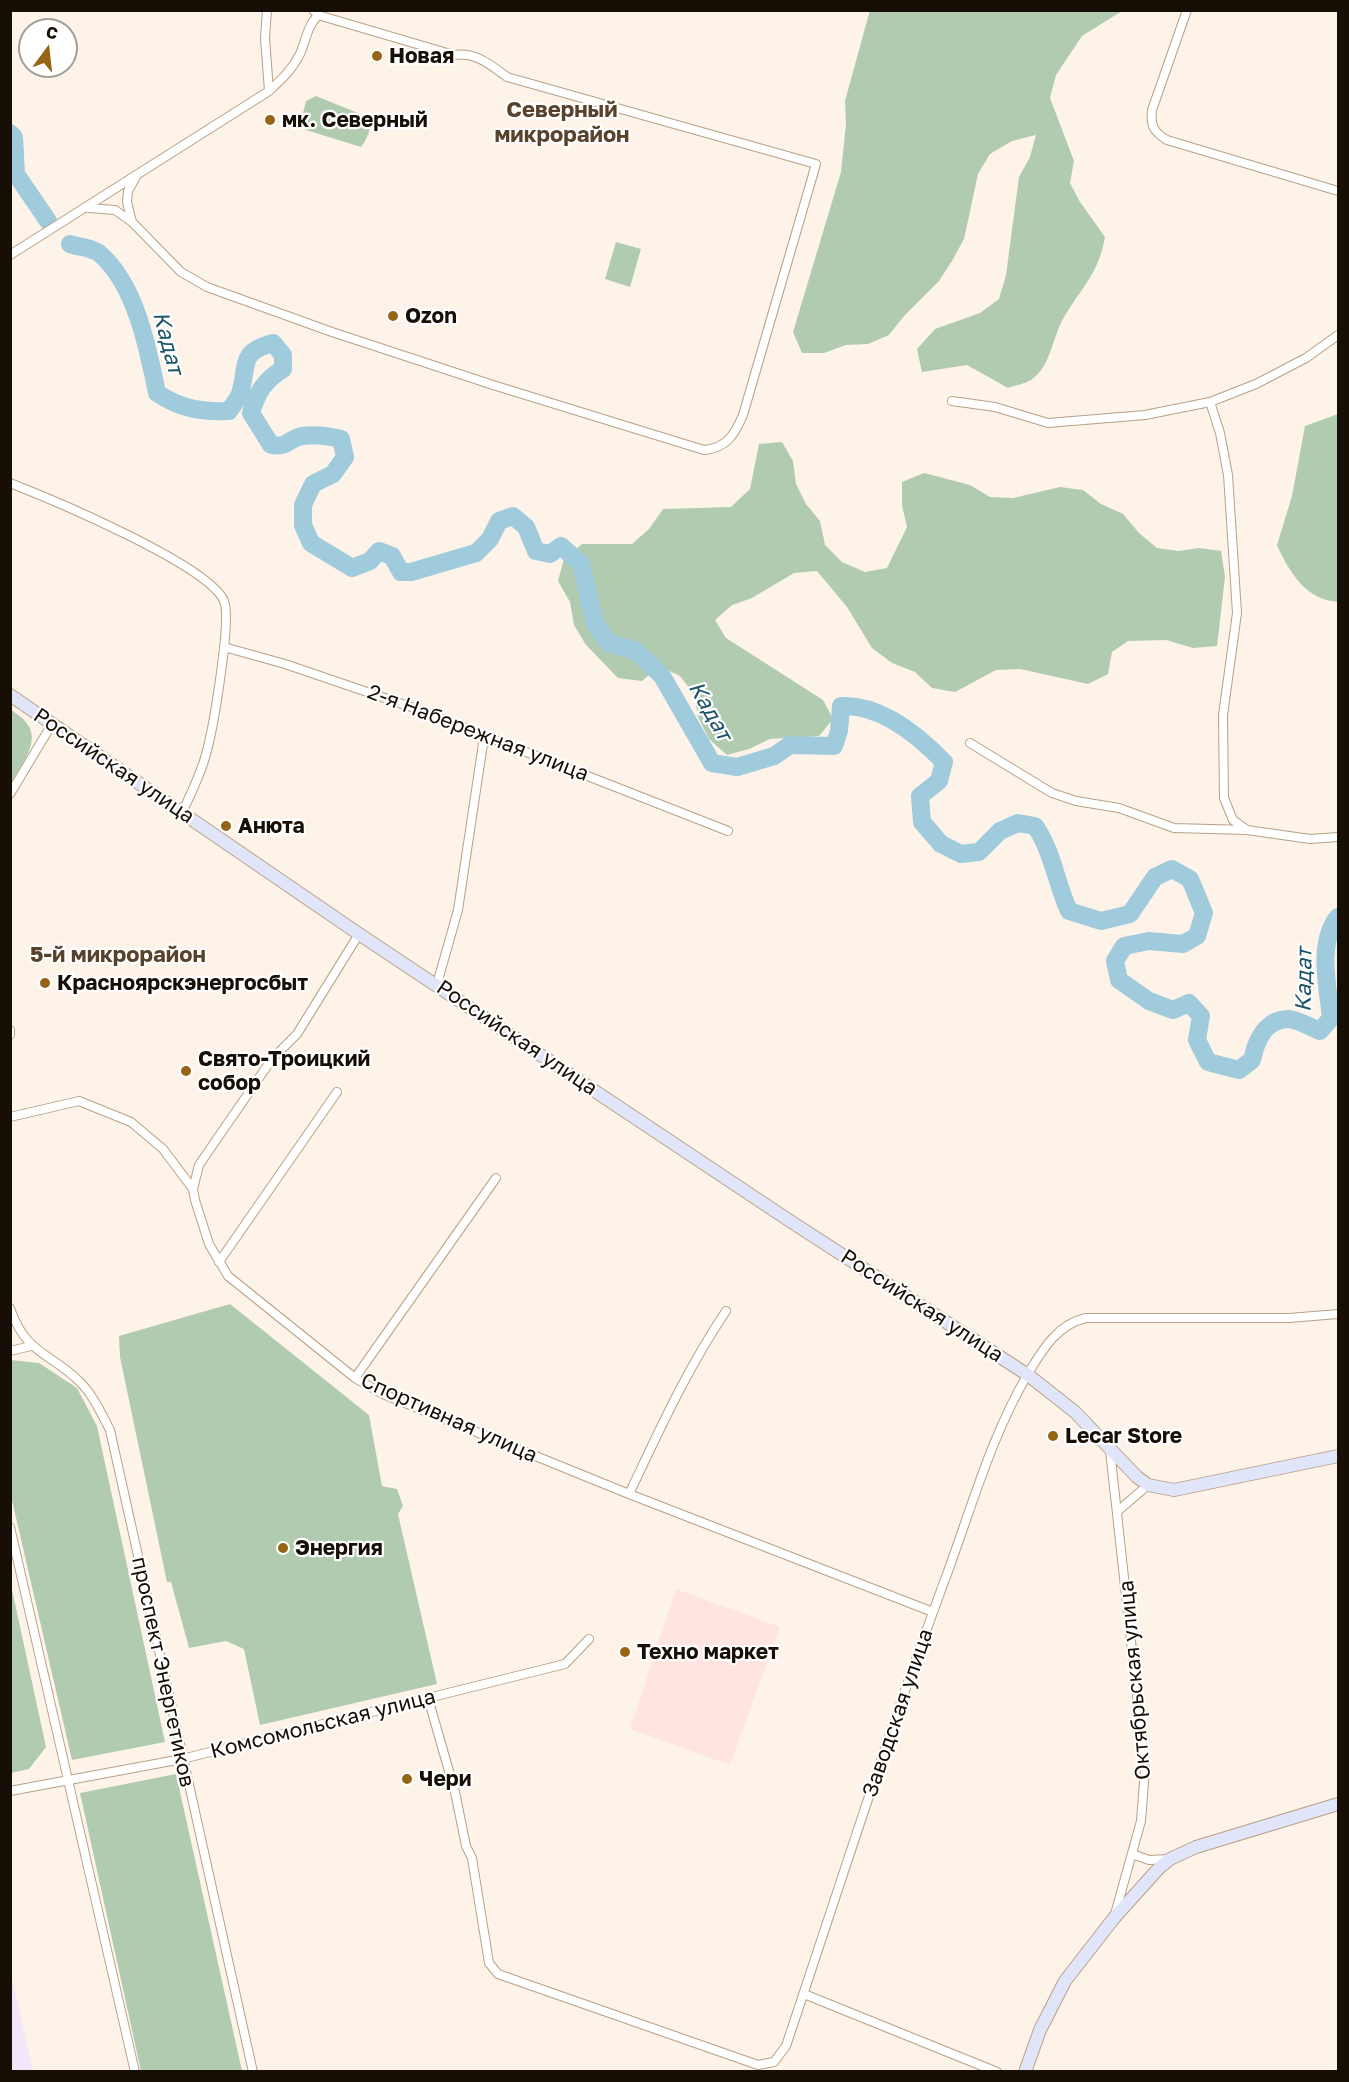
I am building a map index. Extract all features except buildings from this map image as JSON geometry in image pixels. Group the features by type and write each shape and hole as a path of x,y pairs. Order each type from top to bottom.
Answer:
{"street":[{"path":"267,10 265,38 269,91"},
{"path":"1187,10 1152,110 1152,127 1167,140 1338,191"},
{"path":"10,255 269,91 290,72 315,13 454,55 466,53 483,60 507,78 816,164 743,415 736,431 726,443 717,449 704,450 493,385 243,302 207,287 181,272 132,222 115,210 98,207 86,208"},
{"path":"132,222 127,202 128,191 137,174"},
{"path":"952,401 994,407 1032,420 1059,423 1145,415 1210,402 1256,384 1306,358 1338,335"},
{"path":"1210,402 1220,433 1228,475 1237,613 1223,715 1224,798 1233,820 1247,830"},
{"path":"10,483 102,522 169,558 201,576 216,589 225,602 224,647 207,753 182,813"},
{"name":"2-я Набережная улица","path":"224,647 344,683 414,708 728,831"},
{"name":"Российская улица","path":"12,696 359,934 790,1221 1028,1375 1075,1412 1110,1450 1148,1485"},
{"path":"10,794 52,724"},
{"path":"437,984 458,910 484,737"},
{"path":"970,743 1052,793 1076,801 1119,808 1174,828 1247,830 1310,839 1338,837"},
{"path":"193,1189 199,1165 272,1059 297,1034 359,934"},
{"path":"219,1263 337,1092"},
{"path":"10,1117 79,1101 131,1122 163,1149 193,1189"},
{"path":"355,1378 496,1178"},
{"name":"Спортивная улица","path":"193,1189 209,1244 219,1263 238,1286 355,1378 383,1394 629,1494 933,1612"},
{"name":"проспект Энергетиков","path":"10,1308 14,1320 31,1346 80,1382 95,1401 110,1430 253,2072"},
{"path":"629,1494 678,1391 726,1311"},
{"name":"Российская улица","path":"1028,1375 1057,1333 1067,1325 1086,1318 1289,1318 1338,1314"},
{"path":"10,1351 31,1346"},
{"name":"Заводская улица","path":"428,1698 455,1792 466,1846 472,1858 489,1963 498,1974 758,2065 774,2062 780,2056 804,1994 933,1612 998,1434 1028,1375"},
{"name":"Октябрьская улица","path":"1110,1450 1119,1510 1145,1768 1141,1821 1114,1918"},
{"path":"1119,1510 1148,1485 1174,1490 1338,1456"},
{"path":"10,1527 135,2072"},
{"name":"Комсомольская улица","path":"10,1791 182,1759 565,1664 590,1639"},
{"path":"1025,2072 1051,2004 1065,1981 1114,1918 1170,1859 1196,1847 1338,1804"},
{"path":"1132,1854 1149,1860 1170,1859"},
{"path":"804,1994 997,2072"}],"shaded area":[{"path":"676,1589 780,1627 730,1765 630,1729"},
{"path":"11,1973 33,2071 11,2071"}],"green space":[{"path":"870,10 1122,11 1082,36 1056,75 1050,98 1074,161 1070,183 1080,202 1105,237 1098,262 1063,319 1047,360 1038,374 1029,381 1008,388 967,365 922,372 917,349 935,329 980,313 999,299 1006,275 1019,177 1030,157 1036,135 1012,141 990,154 978,174 964,239 952,261 939,281 904,316 889,335 868,344 846,345 824,353 802,353 793,332 841,172 846,124 845,101"},
{"path":"316,96 370,118 368,133 361,147 306,130 300,126 306,101"},
{"path":"616,242 641,249 630,287 605,279"},
{"path":"1338,414 1338,602 1317,596 1300,583 1287,565 1277,545 1292,496 1305,426"},
{"path":"782,442 793,461 796,484 806,504 820,521 825,545 842,562 865,572 887,568 907,527 902,505 902,482 924,473 970,485 990,497 1013,498 1060,487 1083,490 1101,504 1123,514 1139,533 1157,548 1178,551 1199,548 1221,551 1225,577 1217,646 1193,648 1166,640 1128,641 1112,652 1108,674 1088,684 1020,669 996,670 955,692 932,688 915,672 892,663 872,648 847,607 817,571 794,573 752,598 732,605 715,620 726,638 823,700 833,719 819,736 770,739 749,749 727,755 709,739 698,717 694,694 680,676 659,666 642,681 618,678 586,645 574,625 570,602 558,581 564,559 582,544 632,544 649,529 663,509 731,507 750,489 759,444"},
{"path":"11,710 22,718 32,735 28,753 11,783"},
{"name":"Энергия","path":"230,1304 369,1415 382,1486 397,1489 403,1506 398,1514 437,1684 260,1725 244,1649 226,1641 189,1648 171,1582 167,1582 120,1357 119,1336"},
{"path":"11,1360 39,1363 77,1388 97,1426 165,1742 72,1760 11,1496"},
{"path":"11,1585 46,1747 29,1769 11,1773"},
{"path":"176,1774 242,2071 141,2071 80,1793"}],"waterway":[{"name":"Кадат","path":"10,133 14,137 16,174 48,221"},
{"name":"Кадат","path":"70,244 100,254 123,283 145,338 157,393 174,403 200,410 229,411 240,393 250,354 262,346 273,343 283,355 283,369 262,387 251,413 271,445 285,444 297,437 307,435 341,439 345,457 333,474 313,484 303,505 303,525 311,543 352,568 370,561 379,551 392,556 401,572 411,572 476,553 490,539 499,521 513,516 526,527 536,551 550,554 561,546 581,564 595,624 609,643 636,651 662,676 712,763 737,767 774,756 790,745 834,746 839,731 841,706 870,710 910,732 944,762 939,781 920,796 922,822 941,844 961,854 979,852 1000,831 1018,823 1035,826 1046,846 1069,911 1101,921 1130,914 1155,877 1172,869 1190,879 1204,913 1197,936 1183,944 1149,941 1124,946 1115,961 1119,980 1149,1001 1173,1010 1189,1003 1201,1016 1197,1040 1208,1062 1239,1070 1252,1060 1262,1033 1267,1027 1280,1020 1292,1019 1320,1031 1331,1018 1326,979 1326,952 1328,939 1338,917"}],"place":[{"name":"Новая","path":"377,56"},
{"name":"мк. Северный","path":"270,120"},
{"name":"Ozon","path":"393,316"},
{"name":"Анюта","path":"226,826"},
{"name":"Красноярскэнергосбыт","path":"45,983"},
{"name":"Свято-Троицкий собор","path":"186,1071"},
{"name":"Lecar Store","path":"1053,1436"},
{"name":"Энергия","path":"283,1548"},
{"name":"Техно маркет","path":"625,1652"},
{"name":"Чери","path":"407,1779"}],"district":[{"name":"Северный микрорайон","path":"562,122"},
{"name":"5-й микрорайон","path":"118,955"}]}
